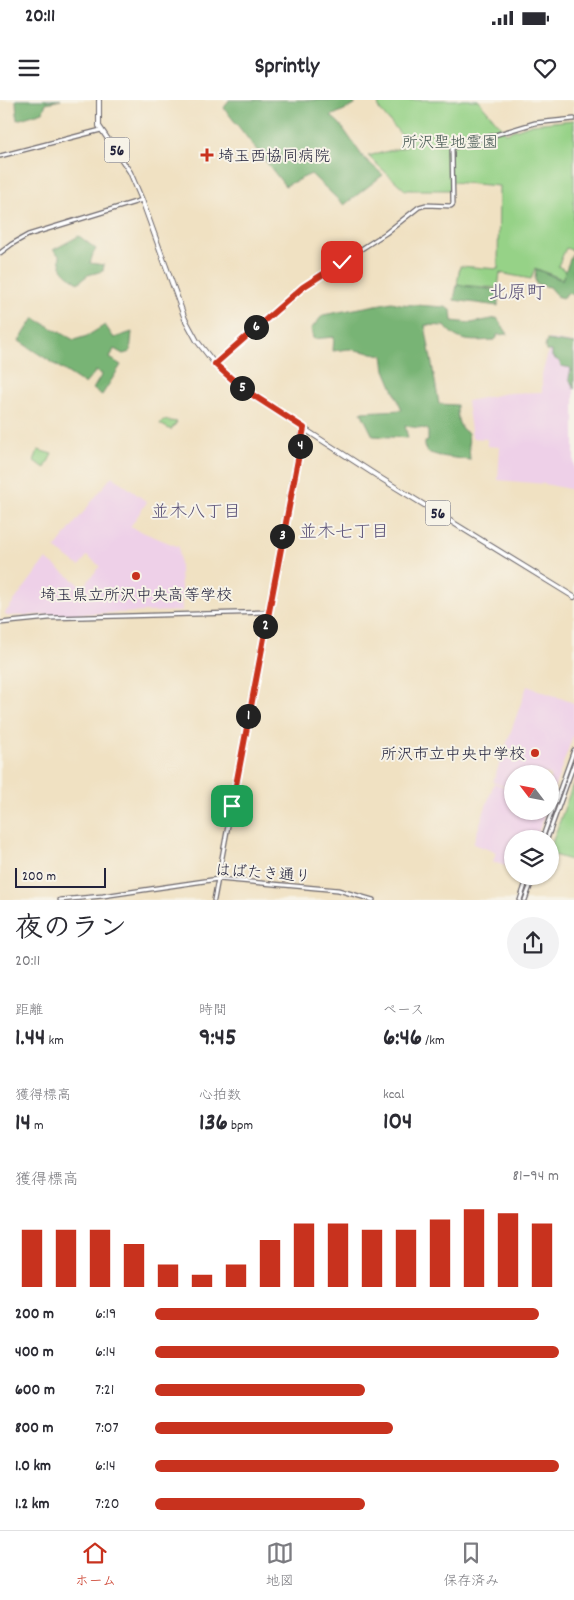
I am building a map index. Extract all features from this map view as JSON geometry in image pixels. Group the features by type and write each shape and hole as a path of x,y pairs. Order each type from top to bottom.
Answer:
{"main road":[{"name":"56","path":"99,100 98,122 101,130 124,162 142,200 186,319 197,341 215,364 242,388 375,474 574,597"}],"street":[{"path":"215,364 303,287 386,233 419,207 426,205 451,206 453,204 452,148 535,123 574,119"},
{"path":"0,156 101,130"},
{"path":"0,253 28,235 142,200"},
{"path":"214,900 304,428"},
{"path":"0,623 49,618 268,612"},
{"path":"545,830 574,750"},
{"path":"550,830 574,764"},
{"name":"はばたき通り","path":"60,900 103,896 218,879 338,890 373,900"},
{"path":"520,900 525,885"},
{"path":"525,900 531,885"}],"shaded area":[{"path":"549,339 574,343 574,490 545,484 498,480 500,447 487,446 487,439 472,438 467,401 507,393 542,392 542,374 548,353"},
{"name":"埼玉県立所沢中央高等学校","path":"112,476 147,502 130,527 179,547 182,611 6,616 5,613 46,559 83,587 100,566 87,556 79,566 55,548"},
{"name":"所沢市立中央中学校","path":"527,686 574,703 574,733 559,775 559,765 504,765 504,786 493,782"},
{"path":"494,783 504,787 504,820 543,820 539,830 504,830 504,865 493,862 496,852 473,844"}],"green space":[{"path":"16,100 61,100 46,103 43,112 17,120"},
{"path":"229,100 354,100 355,105 331,116 340,124 363,157 383,175 344,205 311,174 285,186 224,108"},
{"name":"所沢聖地霊園","path":"378,100 478,100 506,133 532,124 574,120 574,251 566,248 558,266 566,271 562,279 535,268 531,279 500,273 498,288 457,285 460,266 498,269 499,186 451,182 450,190 405,190 368,156 405,147 409,144 379,109"},
{"path":"79,236 96,249 90,263 104,265 103,271 88,275 78,283 64,272 60,256 53,250"},
{"path":"572,254 574,254 574,295 568,293 562,298 557,296 549,287 536,284 536,269 562,280"},
{"path":"457,285 498,290 498,306 454,300"},
{"path":"392,302 445,307 451,310 452,321 471,323 497,318 508,334 497,335 497,338 494,340 467,340 455,336 445,326 425,325 439,404 457,405 460,425 468,433 470,460 440,456 427,452 425,442 428,441 428,429 405,426 408,438 373,436 361,412 402,410 385,370 383,355 349,349 333,351 334,337 313,339 311,329 323,315"},
{"path":"34,318 74,340 87,336 105,325 114,338 132,332 130,352 123,354 114,349 110,358 121,365 102,395 93,389 102,374 96,371 85,384 19,341"},
{"path":"547,340 574,344 574,389 569,378 571,368 561,366 559,361 552,357 552,351 546,351"},
{"path":"163,420 177,422 171,430 160,424"},
{"path":"38,450 52,454 45,468 34,461"},
{"path":"574,784 574,861 559,857 559,830 557,830"}],"place":[{"name":"埼玉西協同病院","path":"207,155"},
{"name":"埼玉県立所沢中央高等学校","path":"136,576"},
{"name":"所沢市立中央中学校","path":"535,753"}],"district":[{"name":"北原町","path":"517,291"},
{"name":"並木八丁目","path":"196,511"},
{"name":"並木七丁目","path":"344,531"}],"route":[{"path":"232,806 245,729 304,428 242,388 215,364 303,287 342,262"}]}
